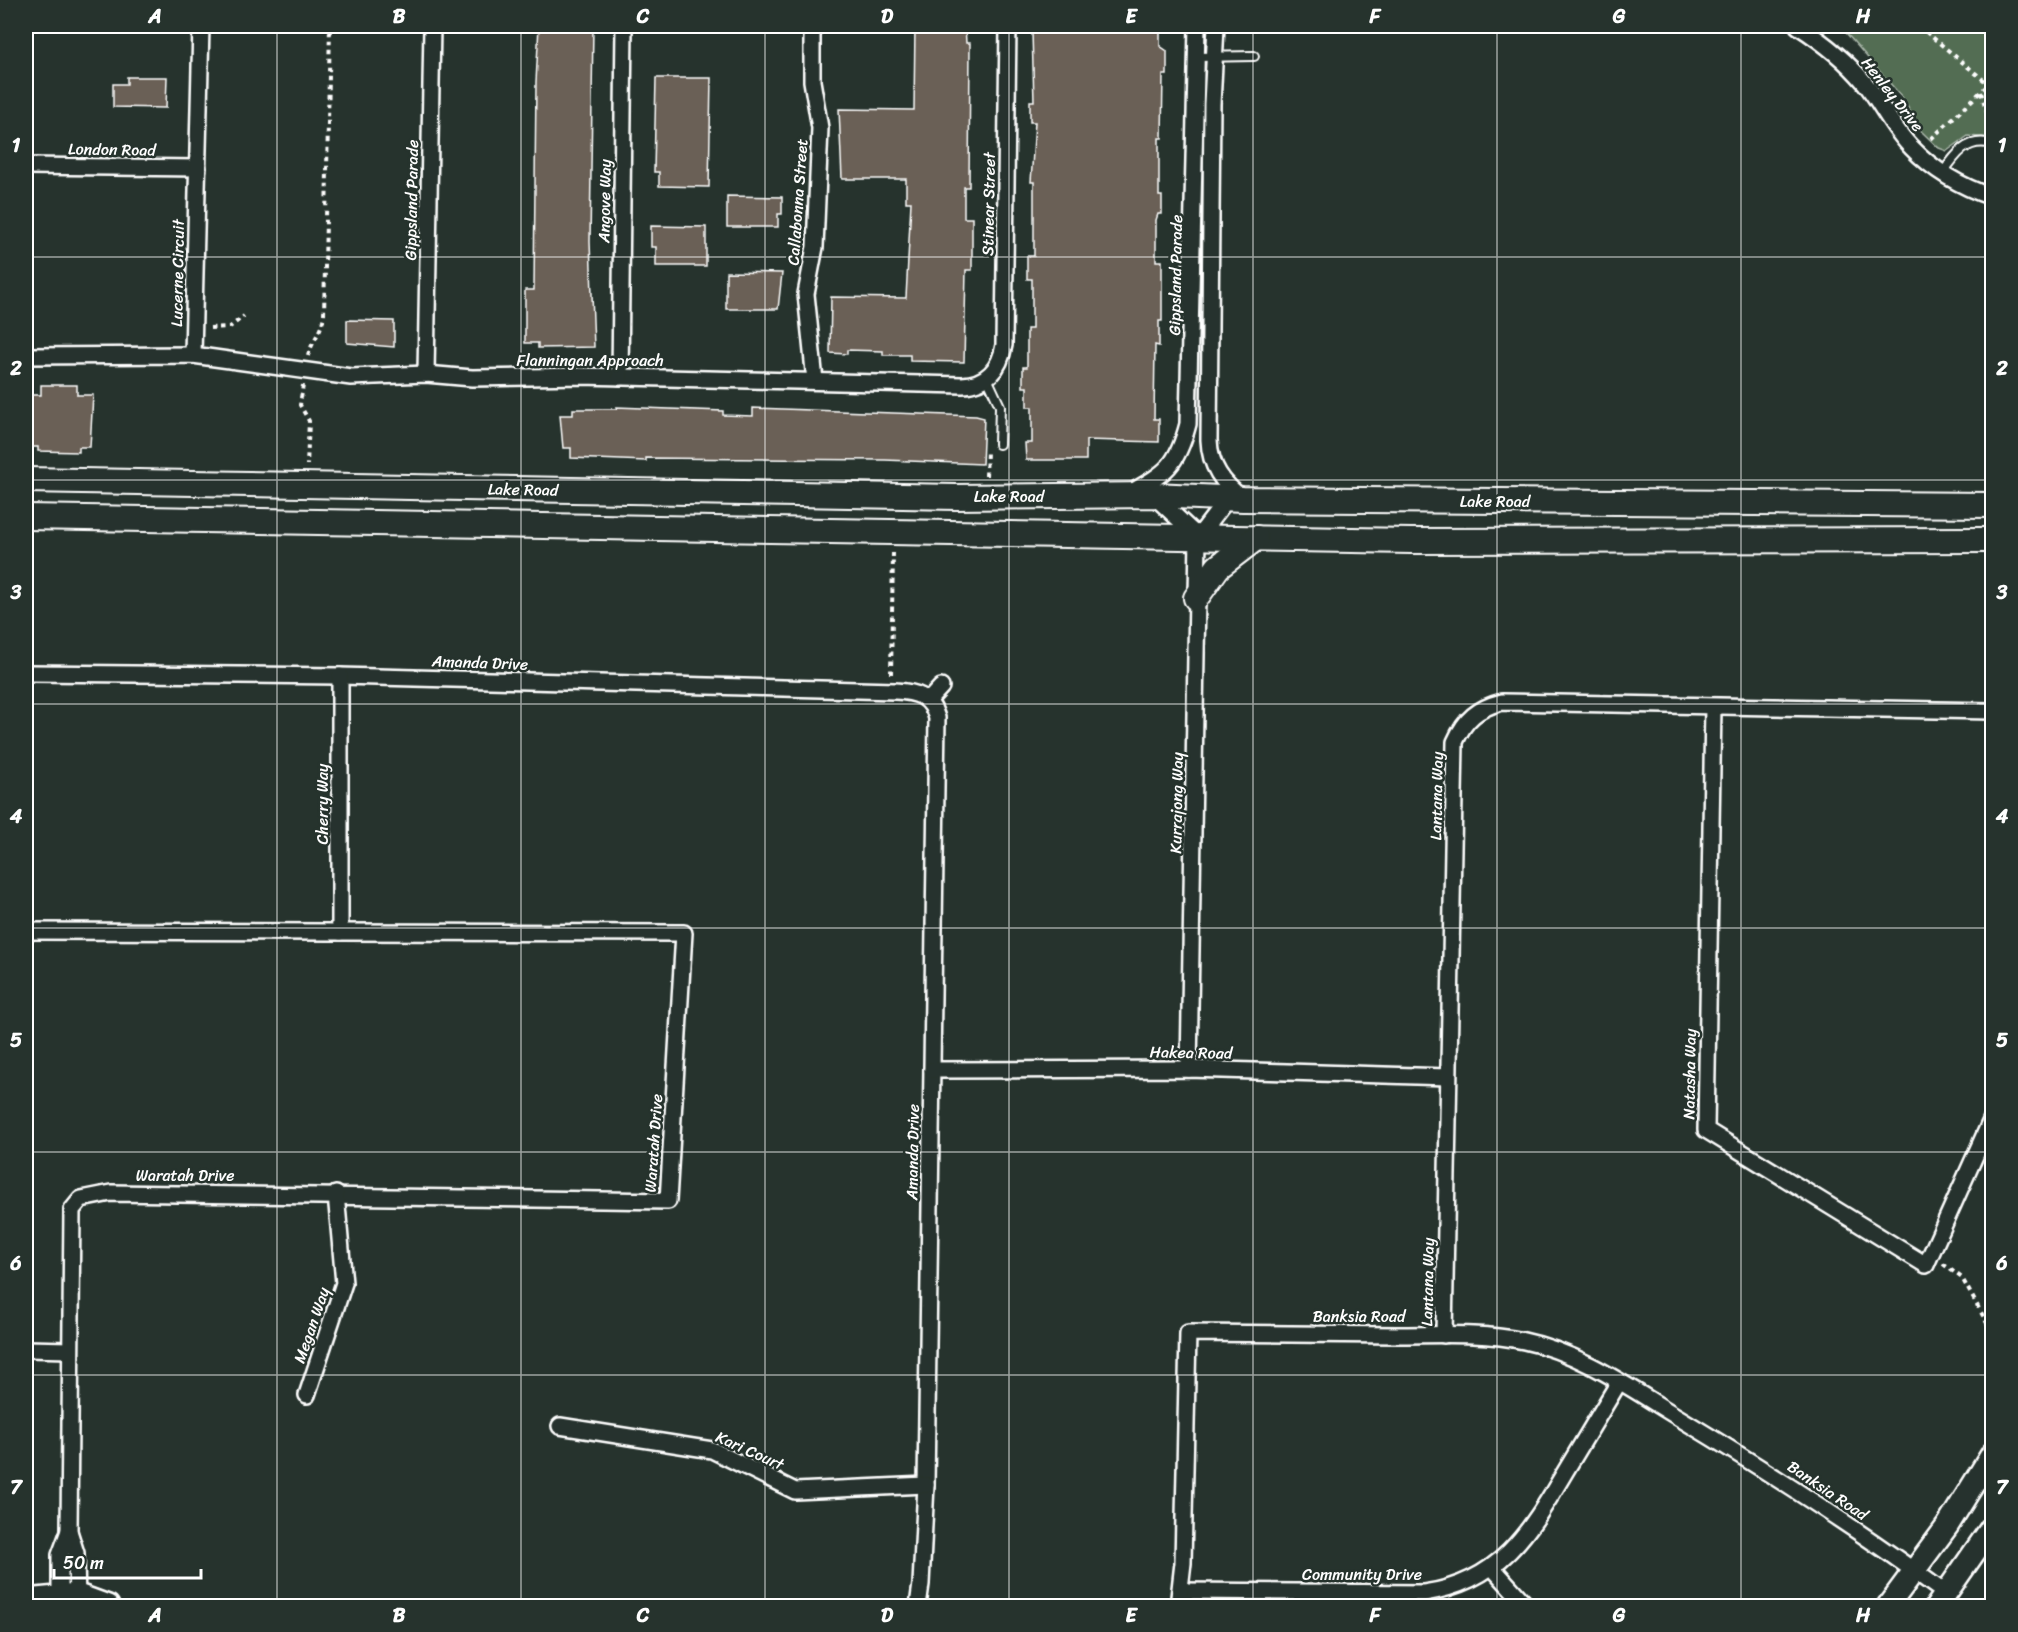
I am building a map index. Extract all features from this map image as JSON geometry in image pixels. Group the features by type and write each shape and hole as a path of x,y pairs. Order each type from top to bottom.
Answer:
{"main road":[{"name":"Lake Road","path":"26,480 956,497 1153,495 1235,499 1992,505"},
{"path":"26,517 1411,541 1992,540"},
{"path":"1196,598 1218,567 1256,538"},
{"path":"1888,1606 1915,1571 1992,1454"},
{"path":"1942,1600 1992,1527"},
{"path":"26,1600 69,1601 108,1606"}],"street":[{"name":"Lucerne Circuit","path":"193,355 201,26"},
{"name":"Gippsland Parade","path":"426,374 432,26"},
{"name":"Angove Way","path":"620,377 624,26"},
{"name":"Callabonna Street","path":"812,26 812,81 820,128 815,247 806,294 815,381"},
{"name":"Stinear Street","path":"987,378 998,366 1004,345 1008,26"},
{"name":"Gippsland Parade","path":"1125,495 1169,469 1181,448 1188,424 1197,26"},
{"path":"1153,495 1198,537 1235,499 1210,459 1209,440 1212,104 1216,26"},
{"name":"Henley Drive","path":"1798,26 1830,48 1864,81 1910,146 1942,174 1973,191 1992,197"},
{"name":"London Road","path":"26,166 198,168"},
{"name":"Flanningan Approach","path":"193,355 334,376 382,377 426,374 472,378 620,377 962,385 987,378"},
{"path":"26,356 193,355"},
{"name":"Kurrajong Way","path":"1189,1069 1198,537"},
{"name":"Amanda Drive","path":"29,673 340,676 895,691 917,693 929,700 937,718 926,1485 922,1575 918,1606"},
{"name":"Cherry Way","path":"340,676 340,932"},
{"path":"929,700 941,687"},
{"name":"Lantana Way","path":"1444,1335 1455,742 1461,728 1484,706 1502,702 1992,711"},
{"name":"Natasha Way","path":"1713,707 1706,1130 1926,1265 1931,1256"},
{"name":"Waratah Drive","path":"26,931 684,933 668,1201 336,1194 111,1193 81,1199 72,1210 69,1531 60,1555 69,1601"},
{"name":"Hakea Road","path":"932,1070 1189,1069 1448,1077"},
{"path":"1931,1256 1992,1118"},
{"name":"Megan Way","path":"306,1395 344,1283 336,1194"},
{"name":"Banksia Road","path":"1179,1599 1188,1333 1444,1335 1521,1340 1548,1347 1579,1359 1761,1467 1915,1571 1942,1600"},
{"path":"26,1349 70,1350"},
{"name":"Community Drive","path":"1179,1599 1425,1593 1463,1584 1506,1556 1533,1526 1619,1382"},
{"name":"Kari Court","path":"560,1426 712,1450 795,1491 926,1485"},
{"path":"1492,1567 1527,1606"}],"lane":[{"path":"1197,57 1254,56"},
{"path":"1942,174 1958,153 1969,144 1976,142 1992,144"},
{"path":"987,378 1000,406 999,444"}],"path":[{"path":"307,362 312,343 322,330 324,315 330,26"},
{"path":"1919,26 1991,85 1931,139"},
{"path":"1981,92 1988,116 1992,120"},
{"path":"206,328 225,328 244,316"},
{"path":"304,380 300,401 309,422 306,469"},
{"path":"986,480 987,450"},
{"path":"891,677 893,546"},
{"path":"1931,1256 1962,1278 1992,1332"}],"green space":[{"path":"1840,26 1992,26 1992,138 1968,136 1947,151 1939,148 1921,131 1902,97"}],"building":[{"path":"539,26 593,26 590,242 594,347 538,348 538,343 525,343 525,290 534,290 536,82"},
{"path":"915,26 965,26 966,43 970,43 969,187 964,187 964,218 972,218 972,270 966,270 964,362 910,361 910,355 883,355 883,351 847,350 847,354 830,353 831,297 906,298 911,202 906,202 906,179 842,179 839,109 914,110"},
{"path":"1037,26 1160,26 1160,46 1167,51 1167,75 1163,75 1162,138 1159,138 1159,196 1162,196 1162,214 1158,214 1156,220 1156,261 1162,261 1162,321 1159,321 1159,346 1155,345 1154,419 1159,419 1159,442 1086,440 1086,460 1026,460 1025,443 1032,443 1032,407 1027,407 1027,387 1023,387 1023,367 1027,367 1027,329 1032,329 1032,279 1027,279 1027,256 1034,256 1034,182 1031,182 1035,122 1030,122 1030,101 1034,101 1032,32 1037,32"},
{"path":"127,77 167,77 166,108 113,107 113,84 127,84"},
{"path":"656,78 711,78 709,187 659,186 659,172 654,172"},
{"path":"727,196 782,197 782,214 778,214 778,227 727,227"},
{"path":"651,226 706,227 706,266 656,266 656,247 651,247"},
{"path":"726,272 782,273 778,309 726,309"},
{"path":"347,320 394,321 394,347 347,343"},
{"path":"41,385 77,385 77,395 93,395 90,447 79,447 79,452 38,451 38,447 30,447 27,395 41,395"},
{"path":"616,407 723,411 723,415 753,416 753,408 976,416 984,418 982,464 885,460 646,458 646,461 571,458 571,448 563,448 560,415 573,415 573,409 617,409"}]}
